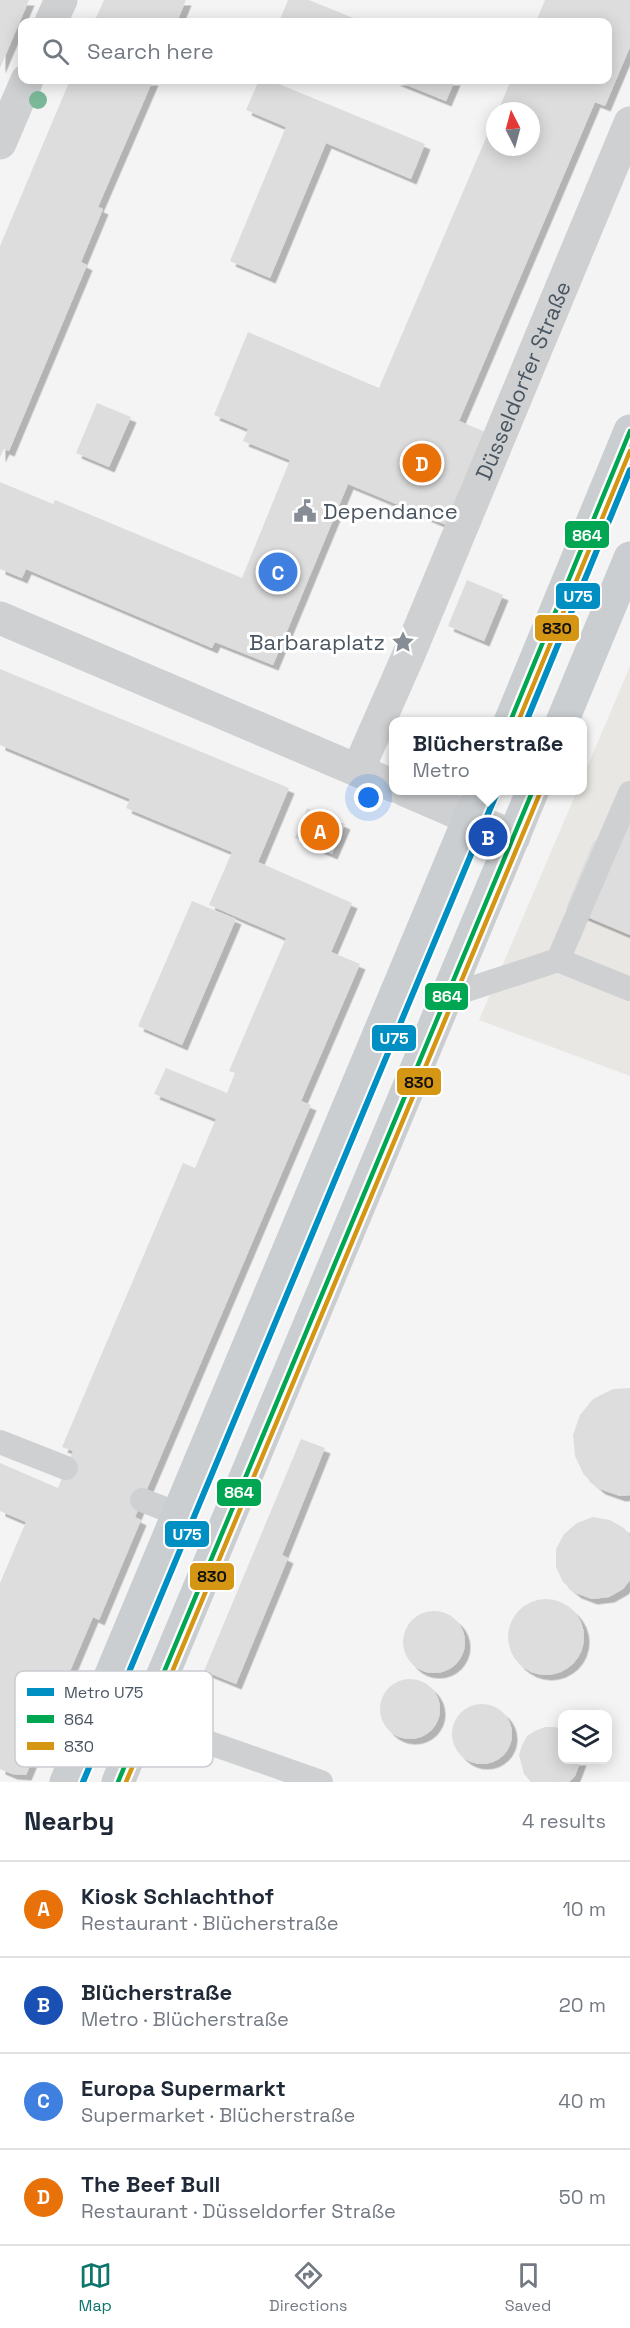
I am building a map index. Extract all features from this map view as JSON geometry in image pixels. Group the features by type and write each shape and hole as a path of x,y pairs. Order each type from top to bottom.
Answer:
{"main road":[{"path":"512,717 630,431"},
{"path":"564,717 630,558"},
{"path":"164,1671 531,795"},
{"path":"112,1671 475,804"},
{"path":"66,1782 72,1767"},
{"path":"118,1782 124,1767"}],"street":[{"path":"53,18 61,0"},
{"path":"0,144 25,84"},
{"name":"Düsseldorfer Straße","path":"358,770 409,654 630,123"},
{"path":"0,618 389,784"},
{"path":"430,795 475,804 514,837"}],"lane":[{"path":"558,960 630,793"},
{"path":"445,997 558,960 630,989"},
{"path":"0,1442 66,1468"},
{"path":"142,1500 178,1514"},
{"path":"213,1744 321,1782"}],"shaded area":[{"path":"630,666 630,1076 479,1020 575,795 587,795 587,768"}],"building":[{"path":"0,0 29,0 21,18 18,18 18,26 0,68"},
{"path":"104,0 186,0 179,18 96,18"},
{"path":"288,0 309,0 353,18 281,18"},
{"path":"545,0 630,0 630,47 605,106 595,102 459,421 495,436 456,529 348,484 273,665 215,642 212,648 26,569 22,578 0,569 0,482 53,504 55,500 242,578 290,460 243,441 248,429 214,415 248,332 379,388 486,138 486,156 540,156 540,102 502,102 509,84 612,84 612,18 538,18"},
{"path":"68,84 151,84 98,207 103,209 81,262 87,265 9,451 4,449 0,457 0,246"},
{"path":"257,84 279,84 425,144 411,179 326,143 270,278 230,261 286,127 246,110"},
{"path":"404,84 453,84 446,101"},
{"path":"97,403 131,417 109,467 76,453"},
{"path":"467,580 503,595 484,641 448,626"},
{"path":"0,669 289,788 258,862 352,903 331,952 360,964 301,1101 311,1105 135,1517 141,1520 99,1620 93,1617 70,1671 15,1671 15,1767 29,1767 26,1775 12,1774 0,1769 0,1583 26,1522 0,1511 0,1463 58,1488 73,1451 62,1447 183,1163 195,1168 216,1119 154,1094 166,1068 227,1093 235,1073 229,1071 286,938 209,905 232,852 126,808 130,799 0,745"},
{"path":"307,808 345,824 332,854 295,838"},
{"path":"630,817 630,935 566,908 593,842"},
{"path":"192,901 236,919 182,1045 138,1026"},
{"path":"630,1388 630,1495 620,1496 600,1489 584,1475 575,1456 573,1435 580,1415 593,1399 613,1389"},
{"path":"301,1439 325,1448 282,1555 288,1558 236,1684 213,1675 213,1671 204,1671"},
{"path":"593,1517 610,1520 624,1528 630,1536 630,1580 623,1589 609,1597 592,1599 576,1593 563,1582 556,1567 556,1549 564,1534 577,1523"},
{"path":"546,1599 560,1602 573,1610 581,1623 584,1637 581,1651 573,1664 560,1672 546,1675 532,1672 519,1664 511,1651 508,1637 511,1623 519,1610 532,1602"},
{"path":"434,1611 446,1613 456,1620 463,1630 465,1642 463,1654 456,1664 446,1671 434,1673 422,1671 412,1664 405,1654 403,1642 405,1630 412,1620 422,1613"},
{"path":"410,1679 427,1684 435,1692 440,1709 435,1726 427,1734 410,1739 393,1734 385,1726 380,1709 385,1692 393,1684"},
{"path":"482,1704 494,1706 507,1717 512,1734 510,1746 499,1759 482,1764 470,1762 457,1751 452,1734 454,1722 465,1709"},
{"path":"545,1727 558,1728 558,1764 580,1764 575,1776 569,1782 531,1782 524,1774 519,1755 527,1736"}],"metro line":[{"name":"U75","path":"528,717 630,470"},
{"name":"U75","path":"129,1671 496,795"},
{"name":"U75","path":"83,1782 89,1767"}],"transit line":[{"name":"864","path":"512,717 630,431"},
{"name":"830","path":"520,717 630,451"},
{"name":"864","path":"164,1671 531,795"},
{"name":"830","path":"172,1671 539,795"},
{"name":"864","path":"118,1782 124,1767"},
{"name":"830","path":"126,1782 132,1767"}],"place":[{"name":"The Beef Bull","path":"422,463"},
{"name":"Dependance","path":"305,511"},
{"name":"Europa Supermarkt","path":"278,572"},
{"name":"Barbaraplatz","path":"403,642"},
{"name":"Kiosk Schlachthof","path":"320,831"},
{"name":"Blücherstraße","path":"488,837"}]}
